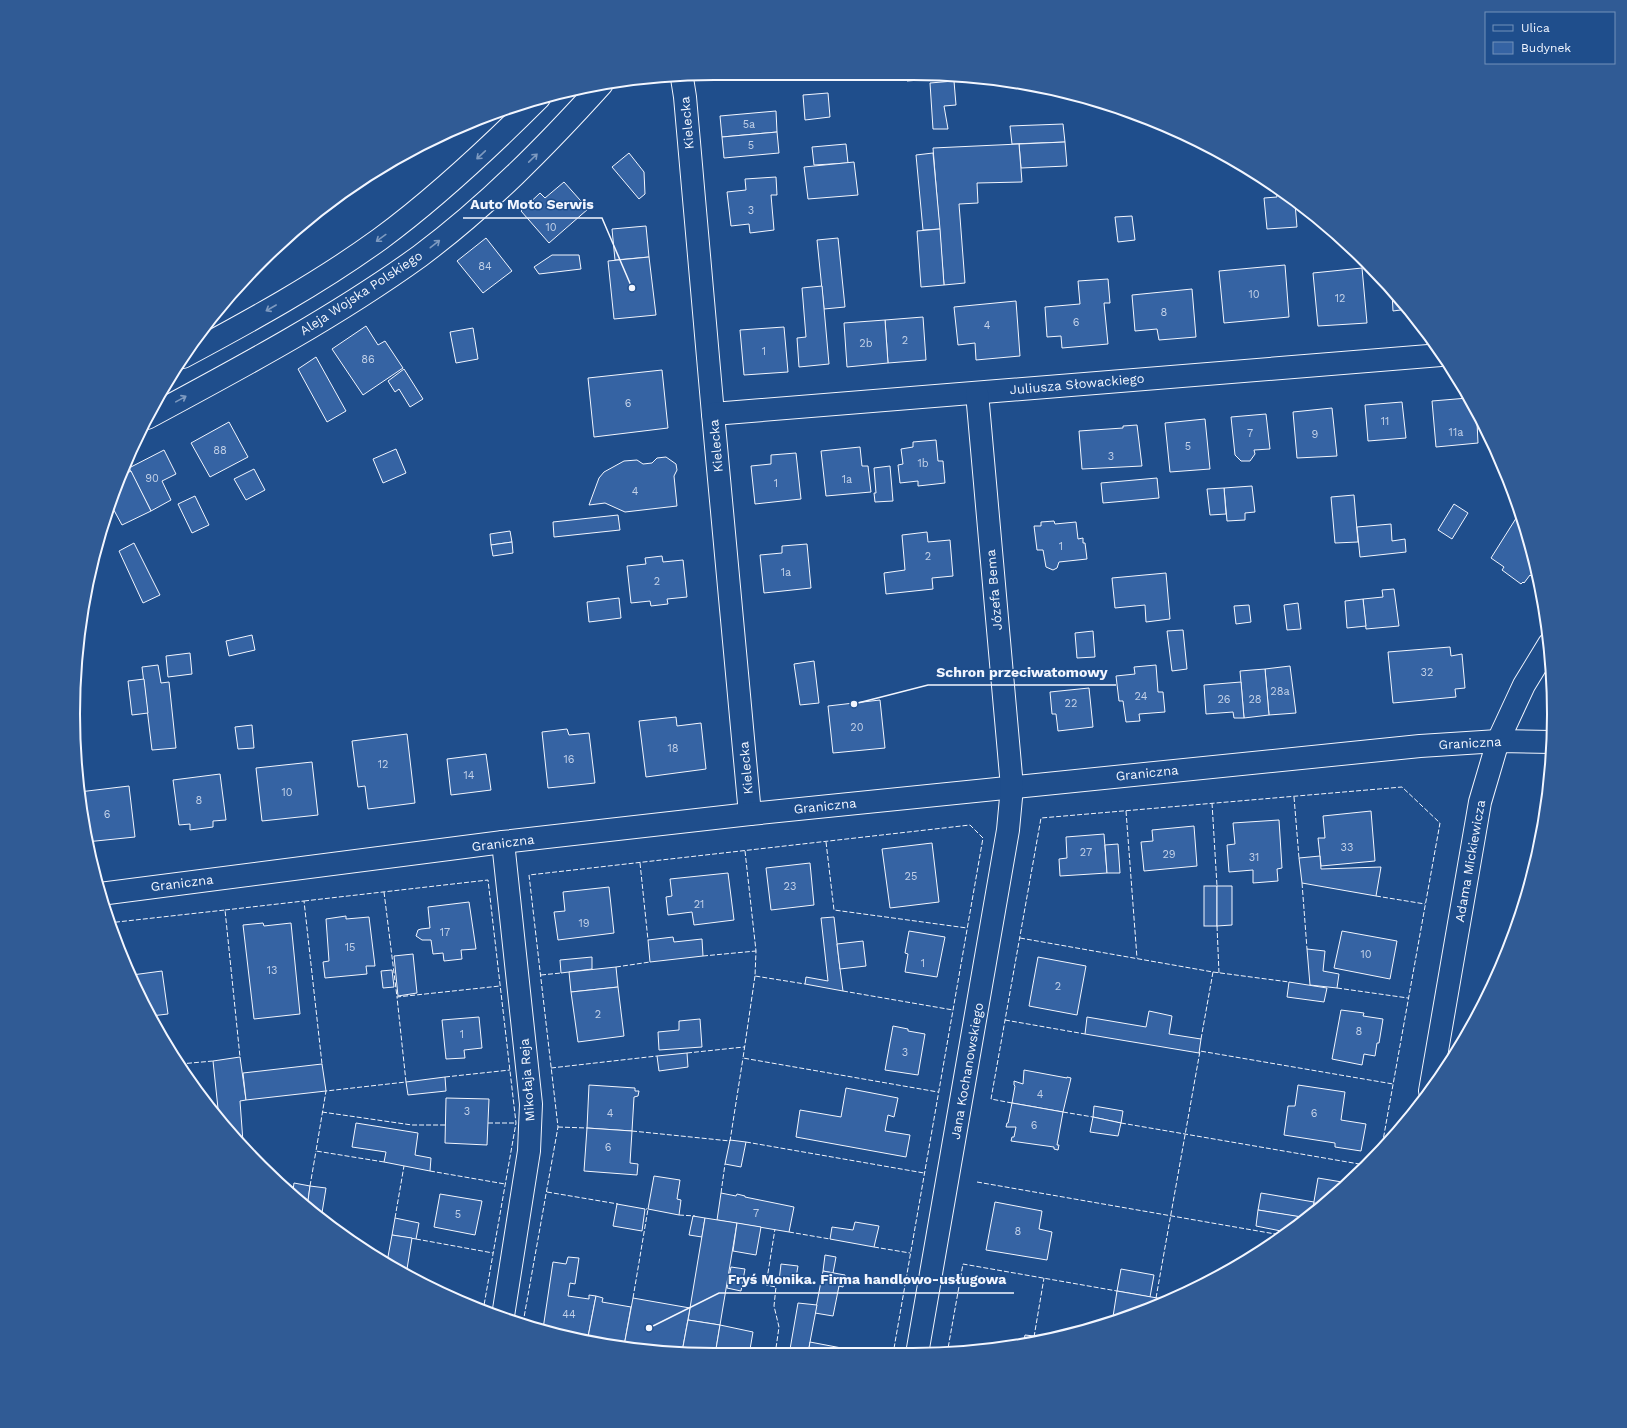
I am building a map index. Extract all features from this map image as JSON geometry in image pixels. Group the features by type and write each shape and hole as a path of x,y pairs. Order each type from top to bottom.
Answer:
{"street":[{"name":"Kielecka","path":"682,81 750,814"},
{"name":"Aleja Wojska Polskiego","path":"157,413 343,307 421,255 503,186 564,126 596,91"},
{"path":"194,351 283,301 379,240 462,173 528,109"},
{"name":"Juliusza Słowackiego","path":"713,414 1435,355"},
{"name":"Józefa Bema","path":"977,393 1012,787"},
{"name":"Adama Mickiewicza","path":"1432,1077 1480,802 1498,741 1524,685 1544,652"},
{"name":"Graniczna","path":"107,893 503,842 750,814 1420,746 1498,741 1546,742"},
{"name":"Jana Kochanowskiego","path":"919,1348 1008,830 1012,787"},
{"name":"Mikołaja Reja","path":"503,842 531,1104 529,1151 504,1312"}],"building":[{"path":"954,81 956,105 944,106 948,129 933,129 930,83"},
{"path":"828,93 830,117 805,120 803,95"},
{"path":"776,111 777,132 722,137 720,116"},
{"path":"1063,124 1065,142 1012,144 1010,126"},
{"path":"777,132 779,153 724,158 722,137"},
{"path":"1065,142 1067,166 1021,168 1019,144"},
{"path":"846,144 848,163 814,165 812,147"},
{"path":"1019,144 1022,182 977,183 978,203 959,204 965,283 944,285 933,148"},
{"path":"629,153 644,172 645,194 639,199 612,167"},
{"path":"933,153 940,229 923,230 916,155"},
{"path":"854,162 858,195 808,199 804,167"},
{"path":"776,177 777,195 771,195 774,230 750,233 749,224 731,226 727,192 746,190 745,179"},
{"path":"564,182 588,209 549,243 521,211 540,193 545,198"},
{"path":"1277,195 1295,208 1297,227 1267,229 1264,198 1277,197"},
{"path":"1132,216 1135,240 1118,242 1115,217"},
{"path":"646,226 649,257 615,260 612,229"},
{"path":"940,229 944,285 921,287 917,231"},
{"path":"486,238 512,271 483,293 457,261"},
{"path":"838,238 845,307 824,309 817,240"},
{"path":"552,255 579,255 581,269 539,274 534,267"},
{"path":"649,257 656,315 614,319 608,261"},
{"path":"1285,265 1289,317 1224,323 1219,271"},
{"path":"1362,268 1367,323 1318,326 1313,273"},
{"path":"1108,279 1110,303 1104,303 1108,344 1062,348 1061,336 1047,337 1045,307 1080,304 1078,281"},
{"path":"822,286 829,364 799,367 797,338 806,337 802,288"},
{"path":"1192,289 1196,337 1159,340 1157,329 1135,331 1132,295"},
{"path":"1392,299 1401,310 1393,311"},
{"path":"1016,301 1020,356 976,360 975,343 958,345 954,307"},
{"path":"923,317 926,360 888,363 885,320"},
{"path":"885,320 888,363 847,367 844,323"},
{"path":"366,326 378,345 385,341 403,368 363,395 332,349"},
{"path":"784,327 788,372 744,375 740,330"},
{"path":"473,328 478,359 456,363 450,332"},
{"path":"316,357 346,411 327,422 298,369"},
{"path":"404,369 423,399 410,407 399,389 395,392 388,381"},
{"path":"662,370 668,428 594,437 588,378"},
{"path":"1463,398 1477,425 1478,443 1436,447 1432,401"},
{"path":"1402,402 1406,438 1368,441 1365,405"},
{"path":"1332,408 1337,456 1297,458 1293,412"},
{"path":"1266,414 1270,449 1254,450 1255,454 1250,461 1241,461 1235,455 1231,417"},
{"path":"1205,419 1210,469 1170,472 1165,423"},
{"path":"229,422 248,457 210,477 191,443"},
{"path":"1137,425 1142,466 1082,469 1079,431 1123,428 1123,426"},
{"path":"936,440 938,461 943,461 945,483 918,486 918,481 900,483 898,465 903,464 901,449 913,447 913,442"},
{"path":"860,447 862,466 868,466 871,492 826,496 821,451"},
{"path":"396,449 406,473 383,483 373,459"},
{"path":"164,450 176,474 162,481 171,500 151,511 129,468"},
{"path":"796,453 801,499 755,504 751,466 771,464 771,455"},
{"path":"666,457 676,464 677,470 674,476 677,506 625,512 605,503 589,505 599,478 604,472 624,461 637,460 643,464 652,463 657,458"},
{"path":"890,466 893,501 875,502 874,493 876,493 874,468"},
{"path":"254,469 265,490 246,500 234,479"},
{"path":"131,471 151,511 122,525 114,510 127,473"},
{"path":"1157,478 1159,498 1103,503 1101,483"},
{"path":"1252,486 1255,512 1245,513 1245,520 1227,521 1224,488"},
{"path":"1224,488 1226,514 1210,515 1207,489"},
{"path":"1354,495 1358,542 1335,543 1331,497"},
{"path":"195,496 209,525 192,533 178,504"},
{"path":"1454,504 1468,513 1452,539 1438,530"},
{"path":"618,515 620,530 554,537 553,522"},
{"path":"1516,519 1532,576 1530,575 1524,583 1523,582 1521,584 1502,570 1504,567 1491,558"},
{"path":"1054,521 1055,524 1076,522 1078,539 1083,538 1087,559 1059,562 1057,568 1053,570 1046,567 1043,550 1037,550 1034,526 1041,526 1041,522"},
{"path":"1391,524 1392,541 1405,539 1406,552 1360,557 1357,527"},
{"path":"510,531 512,542 491,545 490,534"},
{"path":"927,532 928,542 950,540 953,576 932,578 933,589 886,594 884,573 905,570 902,535"},
{"path":"512,542 513,553 493,556 491,545"},
{"path":"134,543 160,595 143,603 119,551"},
{"path":"807,544 811,588 764,593 760,555 782,553 782,546"},
{"path":"662,556 663,562 683,560 687,597 667,599 668,604 651,606 650,601 631,603 627,566 646,564 645,558"},
{"path":"1166,573 1170,619 1146,622 1145,605 1115,608 1112,578"},
{"path":"1394,589 1399,626 1366,629 1363,599 1383,597 1382,590"},
{"path":"619,598 621,618 589,622 587,602"},
{"path":"1363,599 1366,626 1347,628 1345,601"},
{"path":"1298,603 1301,629 1287,630 1284,605"},
{"path":"1249,605 1251,622 1236,624 1234,606"},
{"path":"1183,630 1187,669 1172,671 1167,631"},
{"path":"1093,631 1095,657 1077,658 1075,633"},
{"path":"252,635 255,650 229,656 226,641"},
{"path":"1450,647 1451,656 1462,654 1465,688 1455,689 1456,697 1393,703 1388,652"},
{"path":"190,653 192,674 168,677 166,656"},
{"path":"814,661 819,703 800,705 794,664"},
{"path":"158,665 161,683 169,682 176,748 152,750 142,667"},
{"path":"1156,665 1158,692 1163,692 1165,712 1139,714 1140,721 1126,722 1123,701 1119,701 1116,676 1135,674 1134,667"},
{"path":"1290,666 1296,713 1269,715 1265,669"},
{"path":"1265,669 1269,715 1244,718 1240,671"},
{"path":"144,679 148,713 132,715 128,681"},
{"path":"1241,682 1244,718 1234,718 1233,712 1206,714 1204,685"},
{"path":"1089,688 1093,727 1058,731 1056,714 1052,714 1050,692"},
{"path":"880,700 885,748 833,753 828,706"},
{"path":"676,717 677,726 701,723 706,769 646,777 639,721"},
{"path":"252,725 254,748 238,749 235,727"},
{"path":"567,729 569,735 589,733 595,783 548,788 542,732"},
{"path":"407,734 415,803 368,809 365,786 358,787 352,741"},
{"path":"486,754 491,790 451,795 447,759"},
{"path":"312,762 318,815 262,821 256,768"},
{"path":"220,774 226,820 213,821 213,827 190,830 190,824 179,825 173,780"},
{"path":"129,786 135,837 93,841 84,791"},
{"path":"1371,811 1375,861 1321,866 1318,838 1325,838 1323,816"},
{"path":"1279,820 1282,868 1277,869 1278,881 1253,883 1253,870 1229,872 1227,845 1235,844 1233,823"},
{"path":"1194,826 1197,866 1144,871 1141,842 1153,841 1152,830"},
{"path":"1104,834 1107,873 1060,876 1059,859 1067,858 1066,837"},
{"path":"932,843 939,902 890,908 882,849"},
{"path":"1118,844 1120,873 1107,873 1105,845"},
{"path":"1320,856 1321,869 1381,867 1376,896 1302,883 1299,858"},
{"path":"810,863 814,905 771,910 766,868"},
{"path":"728,873 734,920 694,925 692,912 668,915 666,897 672,896 670,879"},
{"path":"1204,886 1217,886 1217,926 1204,926"},
{"path":"1217,886 1232,886 1232,925 1217,926"},
{"path":"609,887 614,933 558,940 554,912 565,911 563,892"},
{"path":"469,902 476,949 461,950 462,959 444,961 443,953 433,954 431,940 422,940 416,936 418,930 430,928 428,907"},
{"path":"346,916 346,919 369,917 375,966 366,966 367,974 325,978 323,962 329,961 326,919"},
{"path":"834,917 843,991 805,984 806,977 828,981 821,918"},
{"path":"263,923 264,926 291,923 300,1014 254,1019 243,925"},
{"path":"909,931 945,937 937,977 905,972 908,954 905,953"},
{"path":"1342,931 1397,941 1390,979 1334,968"},
{"path":"673,937 674,942 702,939 703,956 650,962 648,940"},
{"path":"863,941 866,966 840,969 837,944"},
{"path":"1307,949 1325,951 1323,971 1339,974 1337,988 1310,985"},
{"path":"413,954 417,993 398,996 394,956"},
{"path":"592,957 592,969 561,973 560,960"},
{"path":"1038,957 1086,966 1077,1015 1029,1006"},
{"path":"616,967 618,987 571,992 569,972"},
{"path":"392,970 394,987 383,988 381,971"},
{"path":"162,971 168,1014 157,1015 136,974"},
{"path":"1289,982 1327,988 1324,1002 1287,997"},
{"path":"618,987 624,1036 578,1042 571,992"},
{"path":"1341,1010 1364,1013 1363,1016 1383,1019 1375,1056 1364,1054 1362,1065 1332,1059"},
{"path":"1149,1011 1172,1016 1169,1034 1201,1039 1199,1053 1085,1034 1087,1017 1146,1027"},
{"path":"479,1017 482,1048 464,1050 465,1058 446,1059 442,1020"},
{"path":"700,1019 702,1047 659,1050 658,1032 679,1030 679,1021"},
{"path":"893,1026 908,1029 908,1031 925,1034 918,1075 885,1070"},
{"path":"687,1053 688,1067 659,1071 657,1056"},
{"path":"240,1057 246,1100 240,1101 243,1138 218,1109 213,1061"},
{"path":"322,1064 326,1091 246,1100 243,1073"},
{"path":"1024,1070 1071,1078 1063,1112 1012,1103 1015,1086 1014,1081 1023,1084"},
{"path":"445,1077 446,1091 408,1095 406,1082"},
{"path":"589,1085 635,1088 635,1091 639,1091 638,1096 634,1097 632,1131 587,1128"},
{"path":"1298,1085 1345,1092 1341,1120 1366,1124 1361,1151 1335,1147 1335,1143 1284,1135 1288,1106 1295,1106"},
{"path":"846,1088 898,1098 894,1117 888,1115 885,1131 910,1135 906,1157 796,1137 800,1110 841,1117"},
{"path":"446,1098 489,1099 487,1145 445,1143"},
{"path":"1012,1103 1063,1112 1057,1145 1059,1145 1058,1150 1054,1149 1054,1147 1011,1141 1012,1137 1014,1137 1016,1127 1006,1127"},
{"path":"1094,1106 1123,1111 1121,1123 1093,1117"},
{"path":"1093,1117 1121,1123 1118,1136 1090,1132"},
{"path":"356,1123 418,1133 415,1155 431,1158 430,1171 384,1162 386,1152 352,1147"},
{"path":"587,1128 632,1131 630,1163 638,1164 637,1175 584,1171"},
{"path":"730,1140 746,1142 741,1167 725,1164"},
{"path":"654,1176 680,1180 677,1199 681,1200 679,1215 648,1209"},
{"path":"1318,1178 1341,1182 1331,1191 1313,1205"},
{"path":"294,1183 310,1186 308,1201 296,1191 293,1188"},
{"path":"310,1186 326,1188 322,1212 308,1201"},
{"path":"721,1193 736,1196 737,1194 794,1207 789,1232 717,1220"},
{"path":"1261,1193 1314,1202 1313,1205 1299,1217 1258,1210"},
{"path":"440,1194 482,1201 475,1235 434,1227"},
{"path":"995,1202 1042,1211 1039,1229 1052,1232 1047,1260 986,1250"},
{"path":"617,1204 645,1209 642,1231 613,1226"},
{"path":"1258,1210 1299,1217 1280,1231 1256,1226"},
{"path":"693,1216 705,1218 702,1237 689,1235"},
{"path":"395,1218 419,1223 416,1239 392,1235"},
{"path":"705,1218 737,1223 720,1325 688,1320"},
{"path":"855,1222 879,1226 874,1247 830,1239 832,1227 853,1230"},
{"path":"737,1223 761,1227 756,1255 733,1251"},
{"path":"392,1235 412,1238 407,1268 388,1257"},
{"path":"825,1255 836,1257 833,1273 823,1271"},
{"path":"568,1257 579,1258 575,1284 570,1283 568,1296 589,1299 589,1295 596,1296 588,1336 544,1324 553,1262 566,1264"},
{"path":"781,1264 798,1266 795,1283 779,1281"},
{"path":"731,1267 745,1269 741,1291 727,1288"},
{"path":"1121,1269 1154,1275 1150,1297 1117,1291"},
{"path":"823,1271 845,1275 843,1287 839,1286 833,1316 815,1313"},
{"path":"1117,1291 1160,1298 1156,1300 1113,1315"},
{"path":"596,1296 603,1298 602,1302 631,1307 625,1342 588,1336"},
{"path":"633,1298 690,1308 683,1347 625,1342"},
{"path":"798,1303 817,1305 809,1348 790,1348"},
{"path":"688,1320 720,1325 716,1348 683,1347"},
{"path":"720,1325 753,1332 750,1348 716,1348"},
{"path":"1025,1335 1034,1336 1034,1337 1024,1338"},
{"path":"810,1342 842,1348 809,1348"}],"fence":[{"path":"1012,1103 991,1099 1041,818 1402,787 1440,823 1383,1139"},
{"path":"1294,797 1299,858"},
{"path":"1212,803 1217,886"},
{"path":"1126,811 1137,958"},
{"path":"524,1318 558,1127 529,875 970,825 983,838 894,1348"},
{"path":"826,842 834,910 967,928"},
{"path":"745,851 756,951 755,976 805,984"},
{"path":"640,863 648,940"},
{"path":"304,901 488,880 516,1123 484,1305"},
{"path":"1302,883 1307,949"},
{"path":"384,892 397,997 500,986"},
{"path":"1376,896 1425,904"},
{"path":"225,910 304,901 322,1064"},
{"path":"115,922 225,910 240,1057"},
{"path":"1217,926 1219,973"},
{"path":"1020,938 1213,972 1289,982"},
{"path":"703,956 756,951"},
{"path":"616,967 650,962"},
{"path":"1201,1039 1213,972"},
{"path":"541,975 561,973"},
{"path":"755,976 743,1058 938,1092"},
{"path":"1337,988 1408,998"},
{"path":"843,991 953,1010"},
{"path":"384,1162 316,1151 326,1091 406,1082 397,997"},
{"path":"1005,1020 1085,1034"},
{"path":"687,1053 744,1047"},
{"path":"1156,1298 1200,1051 1393,1084"},
{"path":"551,1068 657,1056"},
{"path":"632,1131 730,1141 743,1058"},
{"path":"185,1064 213,1061"},
{"path":"445,1077 510,1070"},
{"path":"322,1112 412,1125 445,1125"},
{"path":"1063,1112 1093,1117"},
{"path":"488,1123 516,1123"},
{"path":"1121,1123 1359,1164"},
{"path":"558,1127 587,1128"},
{"path":"746,1142 924,1173"},
{"path":"310,1186 316,1151"},
{"path":"721,1193 725,1164"},
{"path":"395,1218 404,1166"},
{"path":"430,1171 505,1184"},
{"path":"977,1182 1275,1234"},
{"path":"547,1192 618,1204"},
{"path":"633,1298 648,1209 646,1209"},
{"path":"679,1215 695,1216"},
{"path":"775,1229 766,1285 776,1287 774,1306 779,1327 776,1348"},
{"path":"789,1232 830,1239"},
{"path":"416,1239 493,1253"},
{"path":"874,1247 910,1253"},
{"path":"948,1347 963,1264 1117,1291"},
{"path":"1034,1336 1044,1278"}],"place":[{"name":"Auto Moto Serwis","path":"632,288"},
{"name":"Schron przeciwatomowy","path":"854,704"},
{"name":"Fryś Monika. Firma handlowo-usługowa","path":"649,1328"}]}
